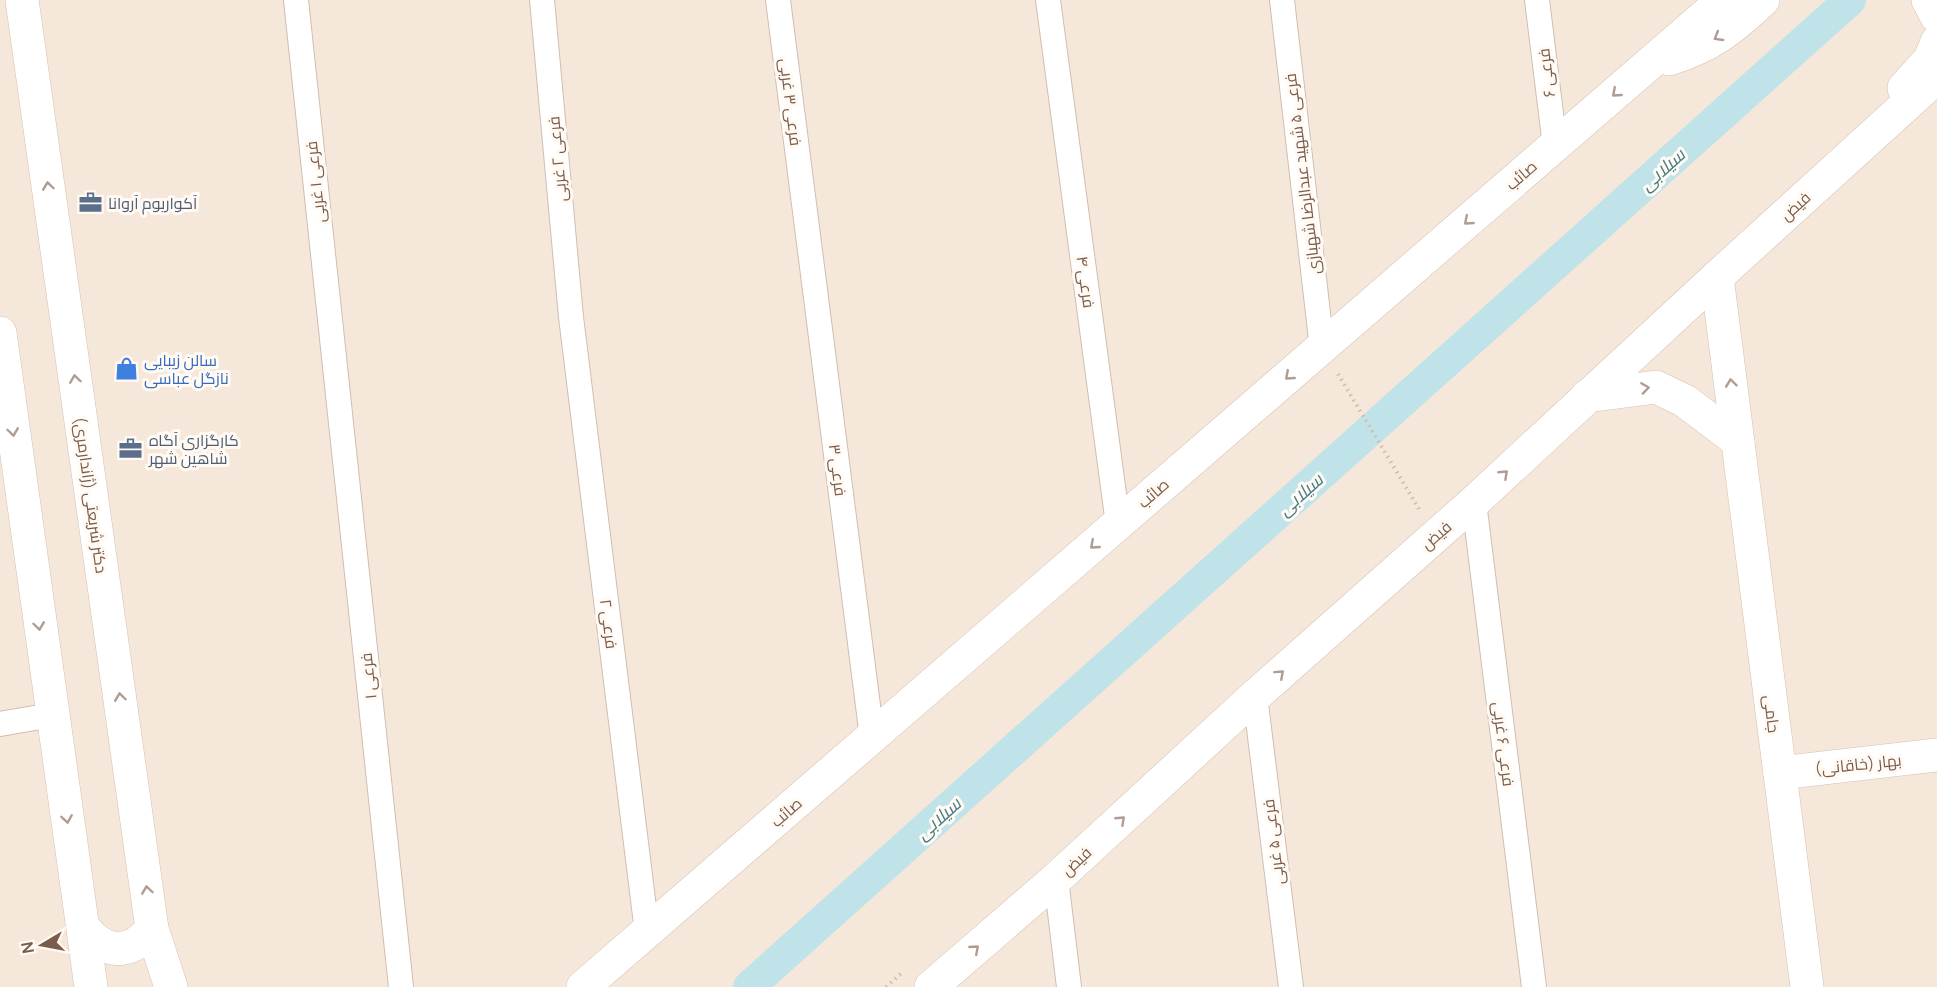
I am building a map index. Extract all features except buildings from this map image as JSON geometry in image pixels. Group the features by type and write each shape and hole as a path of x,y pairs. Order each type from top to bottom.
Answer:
{"main road":[{"name":"دکتر شریعتی (ژاندارمری)","path":"22,0 152,929 171,987"},
{"name":"صائب","path":"584,987 1723,0"},
{"path":"1647,66 1690,52 1723,35 1763,0"},
{"path":"1880,129 1900,92 1930,59 1937,42"},
{"name":"فیض","path":"931,987 1056,879 1255,696 1474,502 1937,77"},
{"name":"جامی","path":"1717,277 1807,987"},
{"path":"0,333 51,715 91,987"},
{"path":"1587,396 1656,387 1685,401 1738,441"},
{"name":"بهار (خاقانی)","path":"1780,772 1937,755"},
{"path":"83,927 94,940 101,944 109,948 125,949 141,942 152,929"}],"street":[{"name":"فرعی ۱ غربی","path":"296,0 334,364"},
{"name":"فرعی ۲ غربی","path":"542,0 571,317"},
{"name":"فرعی ۳ غربی","path":"778,0 804,203"},
{"name":"فرعی ۴","path":"1048,0 1118,524"},
{"name":"فرعی ۵ شهید عبدالرضا شهبازی","path":"1282,0 1322,348"},
{"name":"فرعی ۶","path":"1537,0 1555,146"},
{"name":"فرعی ۳","path":"804,203 872,737"},
{"name":"فرعی ۲","path":"571,317 647,932"},
{"name":"فرعی ۱","path":"334,364 402,987"},
{"name":"فرعی ۶ غربی","path":"1474,502 1534,987"},
{"name":"فرعی ۵ غربی","path":"1255,696 1291,987"},
{"path":"0,724 51,715"},
{"path":"1056,879 1069,987"}],"path":[{"path":"1349,391 1416,505"}],"shaded area":[{"path":"0,0 1937,0 1937,987 0,987"}],"waterway":[{"name":"سیلابی","path":"749,987 1850,0"}],"place":[{"name":"آکواریوم آروانا","path":"90,203"},
{"name":"سالن زیبایی نازگل عباسی","path":"126,369"},
{"name":"کارگزاری آگاه شاهین شهر","path":"131,449"}]}
